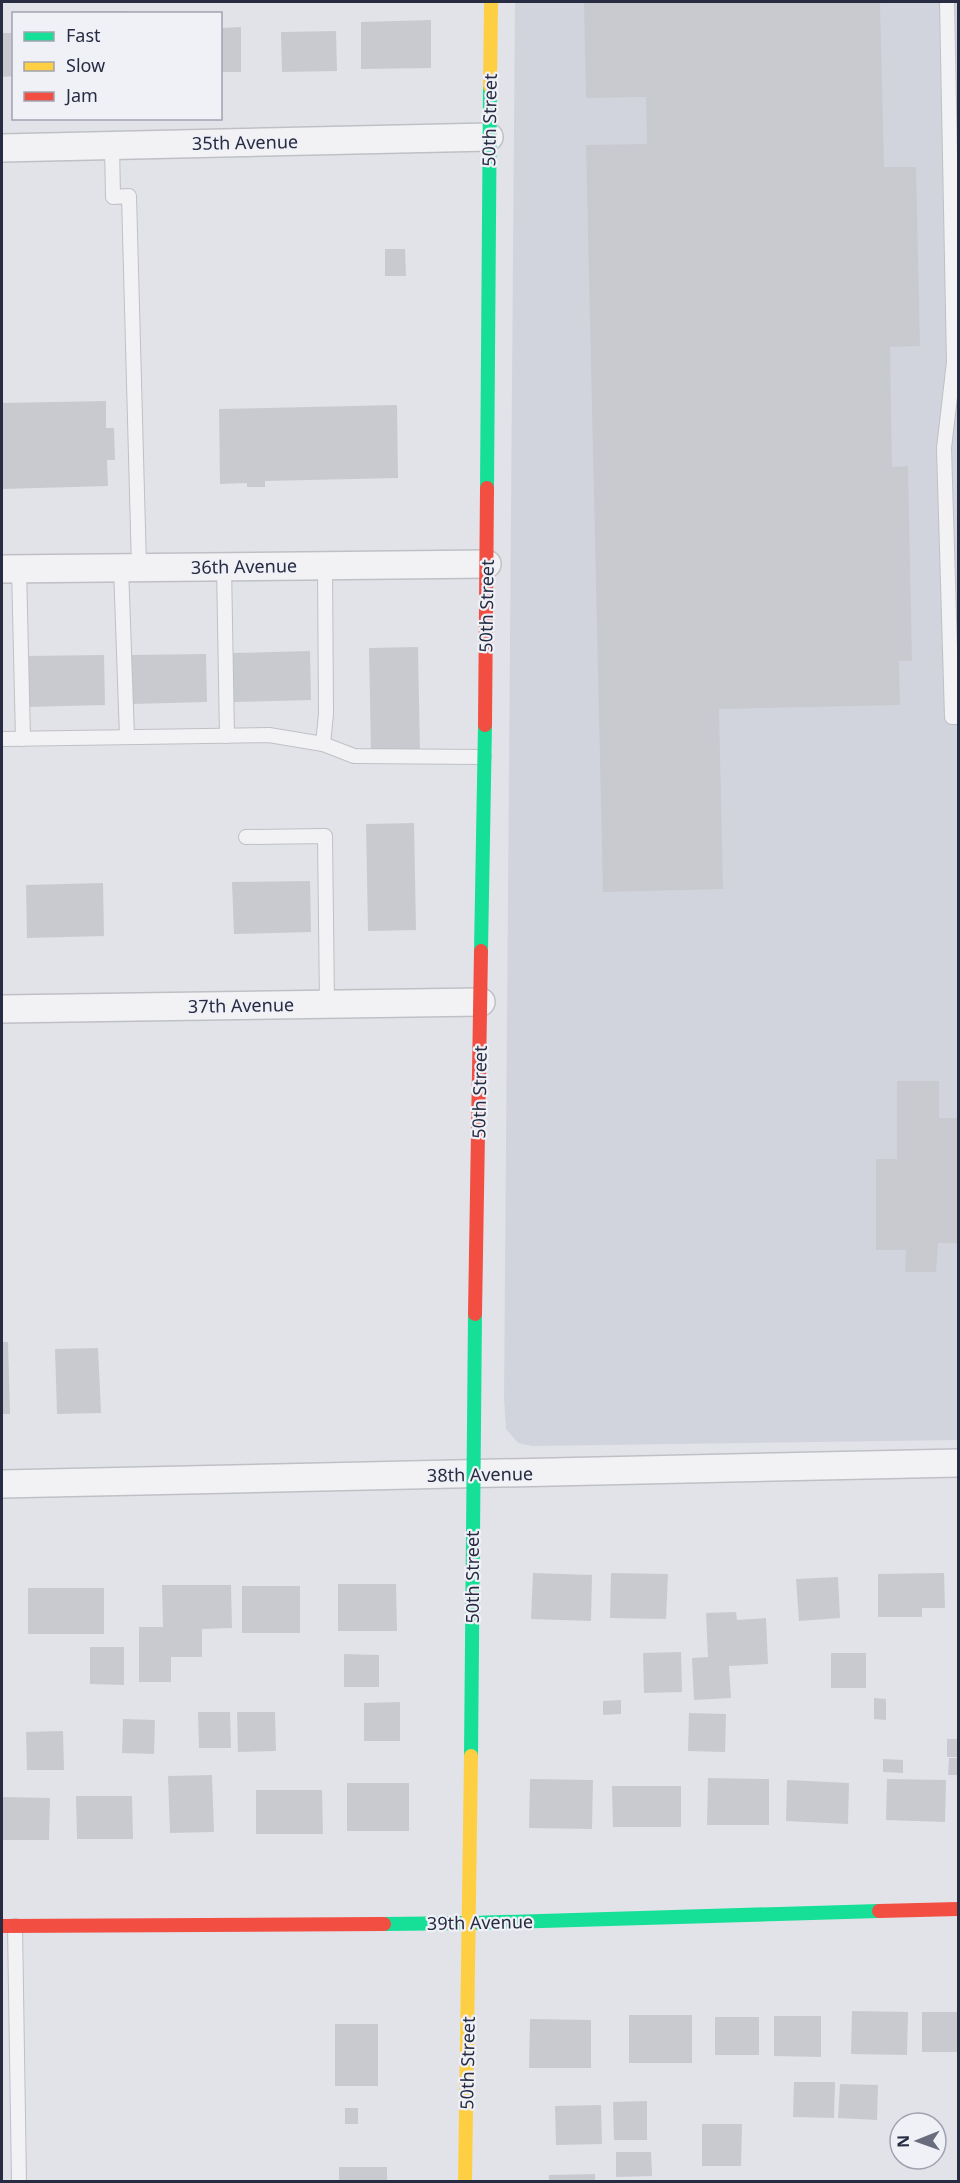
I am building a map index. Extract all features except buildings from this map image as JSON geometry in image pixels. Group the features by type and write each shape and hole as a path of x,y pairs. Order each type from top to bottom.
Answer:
{"street":[{"name":"50th Street","path":"465,2181 487,564 491,2"},
{"name":"35th Avenue","path":"2,148 489,137"},
{"name":"36th Avenue","path":"10,568 487,564"},
{"name":"37th Avenue","path":"2,1009 481,1002"},
{"name":"38th Avenue","path":"2,1484 958,1463"},
{"name":"39th Avenue","path":"8,1926 470,1923 958,1909"}],"lane":[{"path":"947,2 954,127 956,286 956,362 951,448 954,627 952,717 958,717"},
{"path":"112,145 113,197 129,196 128,737"},
{"path":"323,744 326,714 326,565"},
{"path":"224,566 227,736"},
{"path":"10,568 23,739"},
{"path":"2,739 269,735 323,744 354,756 484,757"},
{"path":"246,837 325,836 327,1004"},
{"path":"8,1926 19,2181"}],"shaded area":[{"path":"515,2 958,2 958,1440 532,1446 518,1443 506,1429 504,1399"}],"traffic: fast":[{"path":"487,488 490,86"},
{"path":"481,951 485,725"},
{"path":"471,1756 475,1314"},
{"path":"384,1924 879,1911"}],"traffic: slow":[{"path":"490,86 491,2"},
{"path":"465,2182 471,1756"}],"traffic: jam":[{"path":"485,725 487,488"},
{"path":"475,1314 481,951"},
{"path":"879,1911 958,1909"},
{"path":"2,1926 384,1924"}]}
